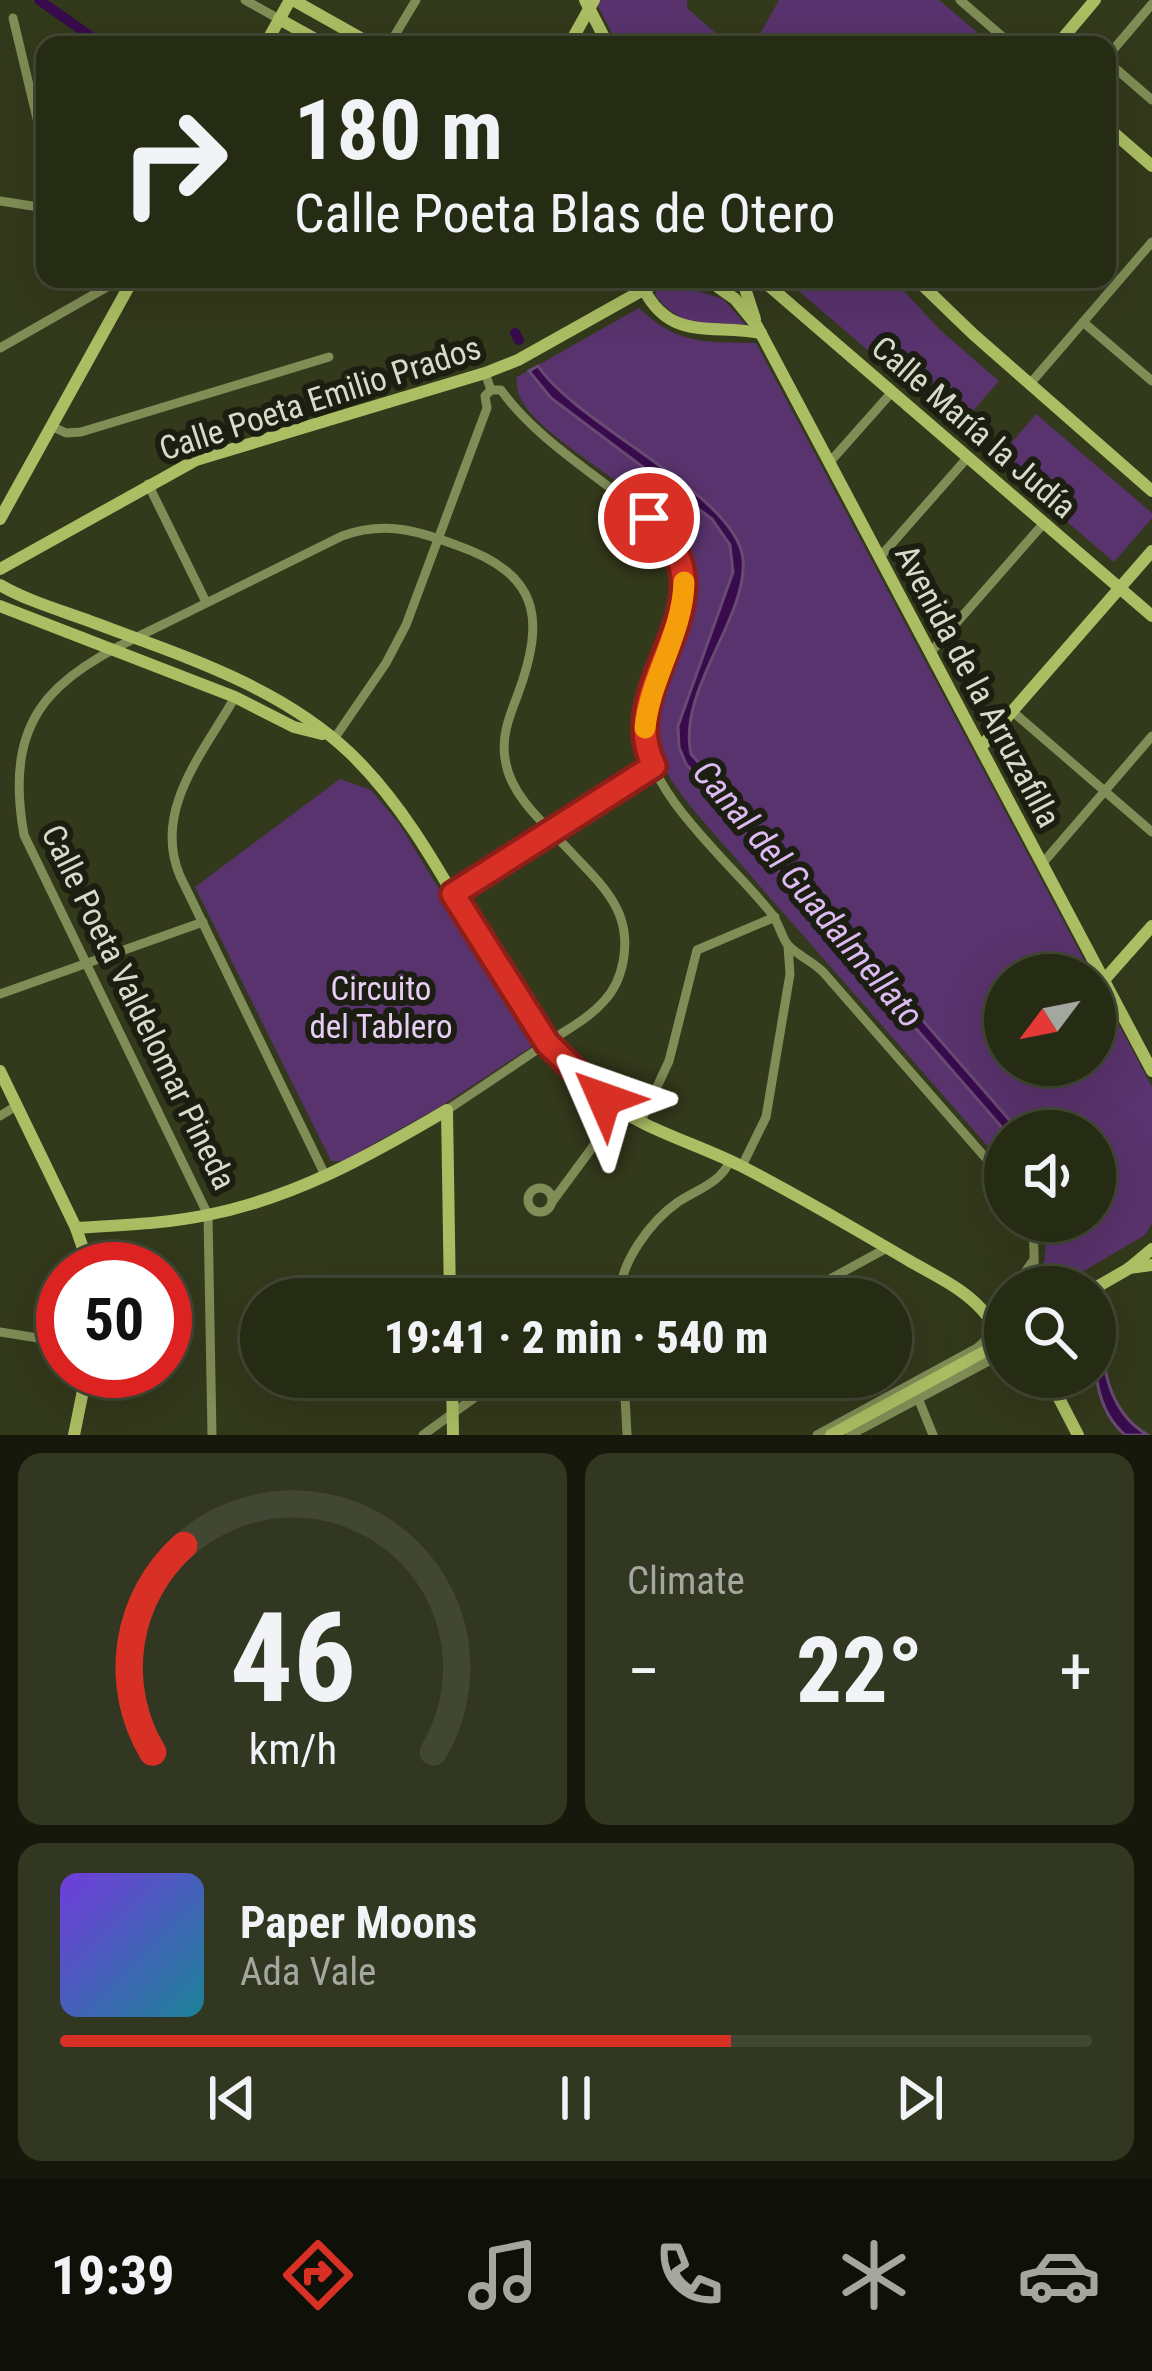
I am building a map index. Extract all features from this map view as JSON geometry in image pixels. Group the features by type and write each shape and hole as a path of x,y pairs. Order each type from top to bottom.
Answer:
{"main road":[{"path":"270,36 292,0 357,36"},
{"path":"1065,36 1096,0"},
{"path":"574,36 590,3"},
{"path":"590,3 604,36"},
{"path":"280,19 310,36"},
{"path":"1116,135 1152,166"},
{"path":"0,519 128,288"},
{"name":"Calle Poeta Emilio Prados","path":"0,569 148,484 207,456 485,373 518,360 635,288"},
{"path":"644,288 665,314 693,328 759,329"},
{"name":"Avenida de la Arruzafilla","path":"721,288 759,329"},
{"name":"Avenida de la Arruzafilla","path":"744,288 759,329 1090,954"},
{"name":"Calle María la Judía","path":"771,288 1152,616"},
{"path":"926,288 1152,491"},
{"path":"981,747 1152,551"},
{"path":"0,585 247,684 334,739 408,821 547,1043 620,1110 736,1164 887,1248 972,1298 984,1313"},
{"path":"0,606 235,697 294,727 334,739"},
{"path":"1116,966 1152,926"},
{"name":"Avenida de la Arruzafilla","path":"1116,1003 1152,1071"},
{"path":"0,1072 80,1242"},
{"path":"76,1228 208,1215 326,1177 446,1111 450,1278"},
{"path":"1116,1276 1152,1249"},
{"path":"1128,1269 1152,1265"},
{"path":"972,1298 984,1298"},
{"path":"831,1435 984,1346"},
{"path":"74,1435 82,1398"},
{"path":"452,1398 453,1435"},
{"path":"1059,1398 1078,1435"}],"street":[{"path":"245,0 280,19"},
{"path":"394,36 416,0"},
{"path":"960,0 1002,36"},
{"path":"1116,48 1152,4"},
{"path":"13,18 36,114"},
{"path":"1116,67 1152,100"},
{"path":"0,201 36,204"},
{"path":"1116,284 1152,242"},
{"path":"90,288 93,295"},
{"path":"0,347 105,288"},
{"path":"1029,385 1112,288"},
{"path":"1083,322 1152,381"},
{"path":"51,426 66,433 81,432 329,357"},
{"path":"485,373 491,390"},
{"path":"491,390 504,393 506,403 658,525 678,552 683,602 646,716 645,740 654,766 682,809 775,917 788,945 790,974 766,1117 736,1164 679,1201 654,1224 627,1278"},
{"path":"334,739 396,644 487,408 484,396 491,390"},
{"path":"829,463 892,392"},
{"path":"487,408 500,411 506,403"},
{"path":"880,557 968,458"},
{"path":"148,484 206,602"},
{"path":"930,652 1044,523"},
{"name":"Calle Poeta Valdelomar Pineda","path":"212,1435 208,1215 24,835 16,808 13,766 21,731 41,697 67,672 352,532 394,526 438,538 503,566 525,591 532,610 534,645 507,724 503,748 510,778 609,896 619,913 625,950 618,979 605,1001 446,1111"},
{"path":"235,697 181,792 170,829 176,867 326,1177"},
{"path":"1012,711 1152,832"},
{"path":"1042,864 1152,736"},
{"path":"453,894 654,766"},
{"path":"641,1121 668,1067 697,950 775,917"},
{"path":"0,994 203,922"},
{"path":"788,945 811,959 984,1156"},
{"path":"0,1116 16,1106"},
{"path":"552,1202 620,1110"},
{"path":"1029,1266 1036,1242"},
{"path":"832,1278 887,1248"},
{"path":"1032,1262 1033,1266"},
{"path":"0,1332 36,1338"},
{"path":"817,1435 984,1345"},
{"path":"850,1435 984,1364"},
{"path":"423,1435 476,1398"},
{"path":"625,1398 627,1435"},
{"path":"918,1398 934,1435"}],"green space":[{"path":"600,0 687,0 687,8 719,36 613,36 598,6"},
{"path":"779,0 939,0 981,36 759,36"},
{"path":"658,288 688,288 723,299 746,325 686,320 655,295"},
{"path":"795,288 901,288 940,330 999,381 958,428"},
{"path":"639,308 680,335 756,343 1081,954 984,954 984,1086 1116,1086 1116,1019 1152,1087 1152,1223 1145,1235 1092,1266 1044,1266 1046,1242 1116,1242 1116,1110 984,1110 984,1142 672,781 656,746 653,720 690,607 691,568 680,541 657,515 538,421 521,399 517,377"},
{"path":"1036,414 1152,513 1114,562 996,461"},
{"name":"Circuito del Tablero","path":"340,779 371,790 400,825 534,1045 443,1105 343,1161 331,1161 195,887"}],"water":[{"path":"538,366 586,412 714,510 734,535 743,559 742,582 694,705 691,754 1001,1110 987,1110 686,764 678,726 733,572 730,545 712,519 551,398 529,371"},
{"path":"1101,1398 1114,1398 1133,1425 1148,1435 1125,1435"}],"waterway":[{"name":"Canal del Guadalmellato","path":"39,0 90,36"},
{"name":"Canal del Guadalmellato","path":"515,333 519,340"}],"slow traffic":[{"path":"645,728 683,602 684,582"}],"route":[{"path":"604,1099 547,1043 453,894 654,766 645,740 646,716 685,589 678,552 649,518"}]}
